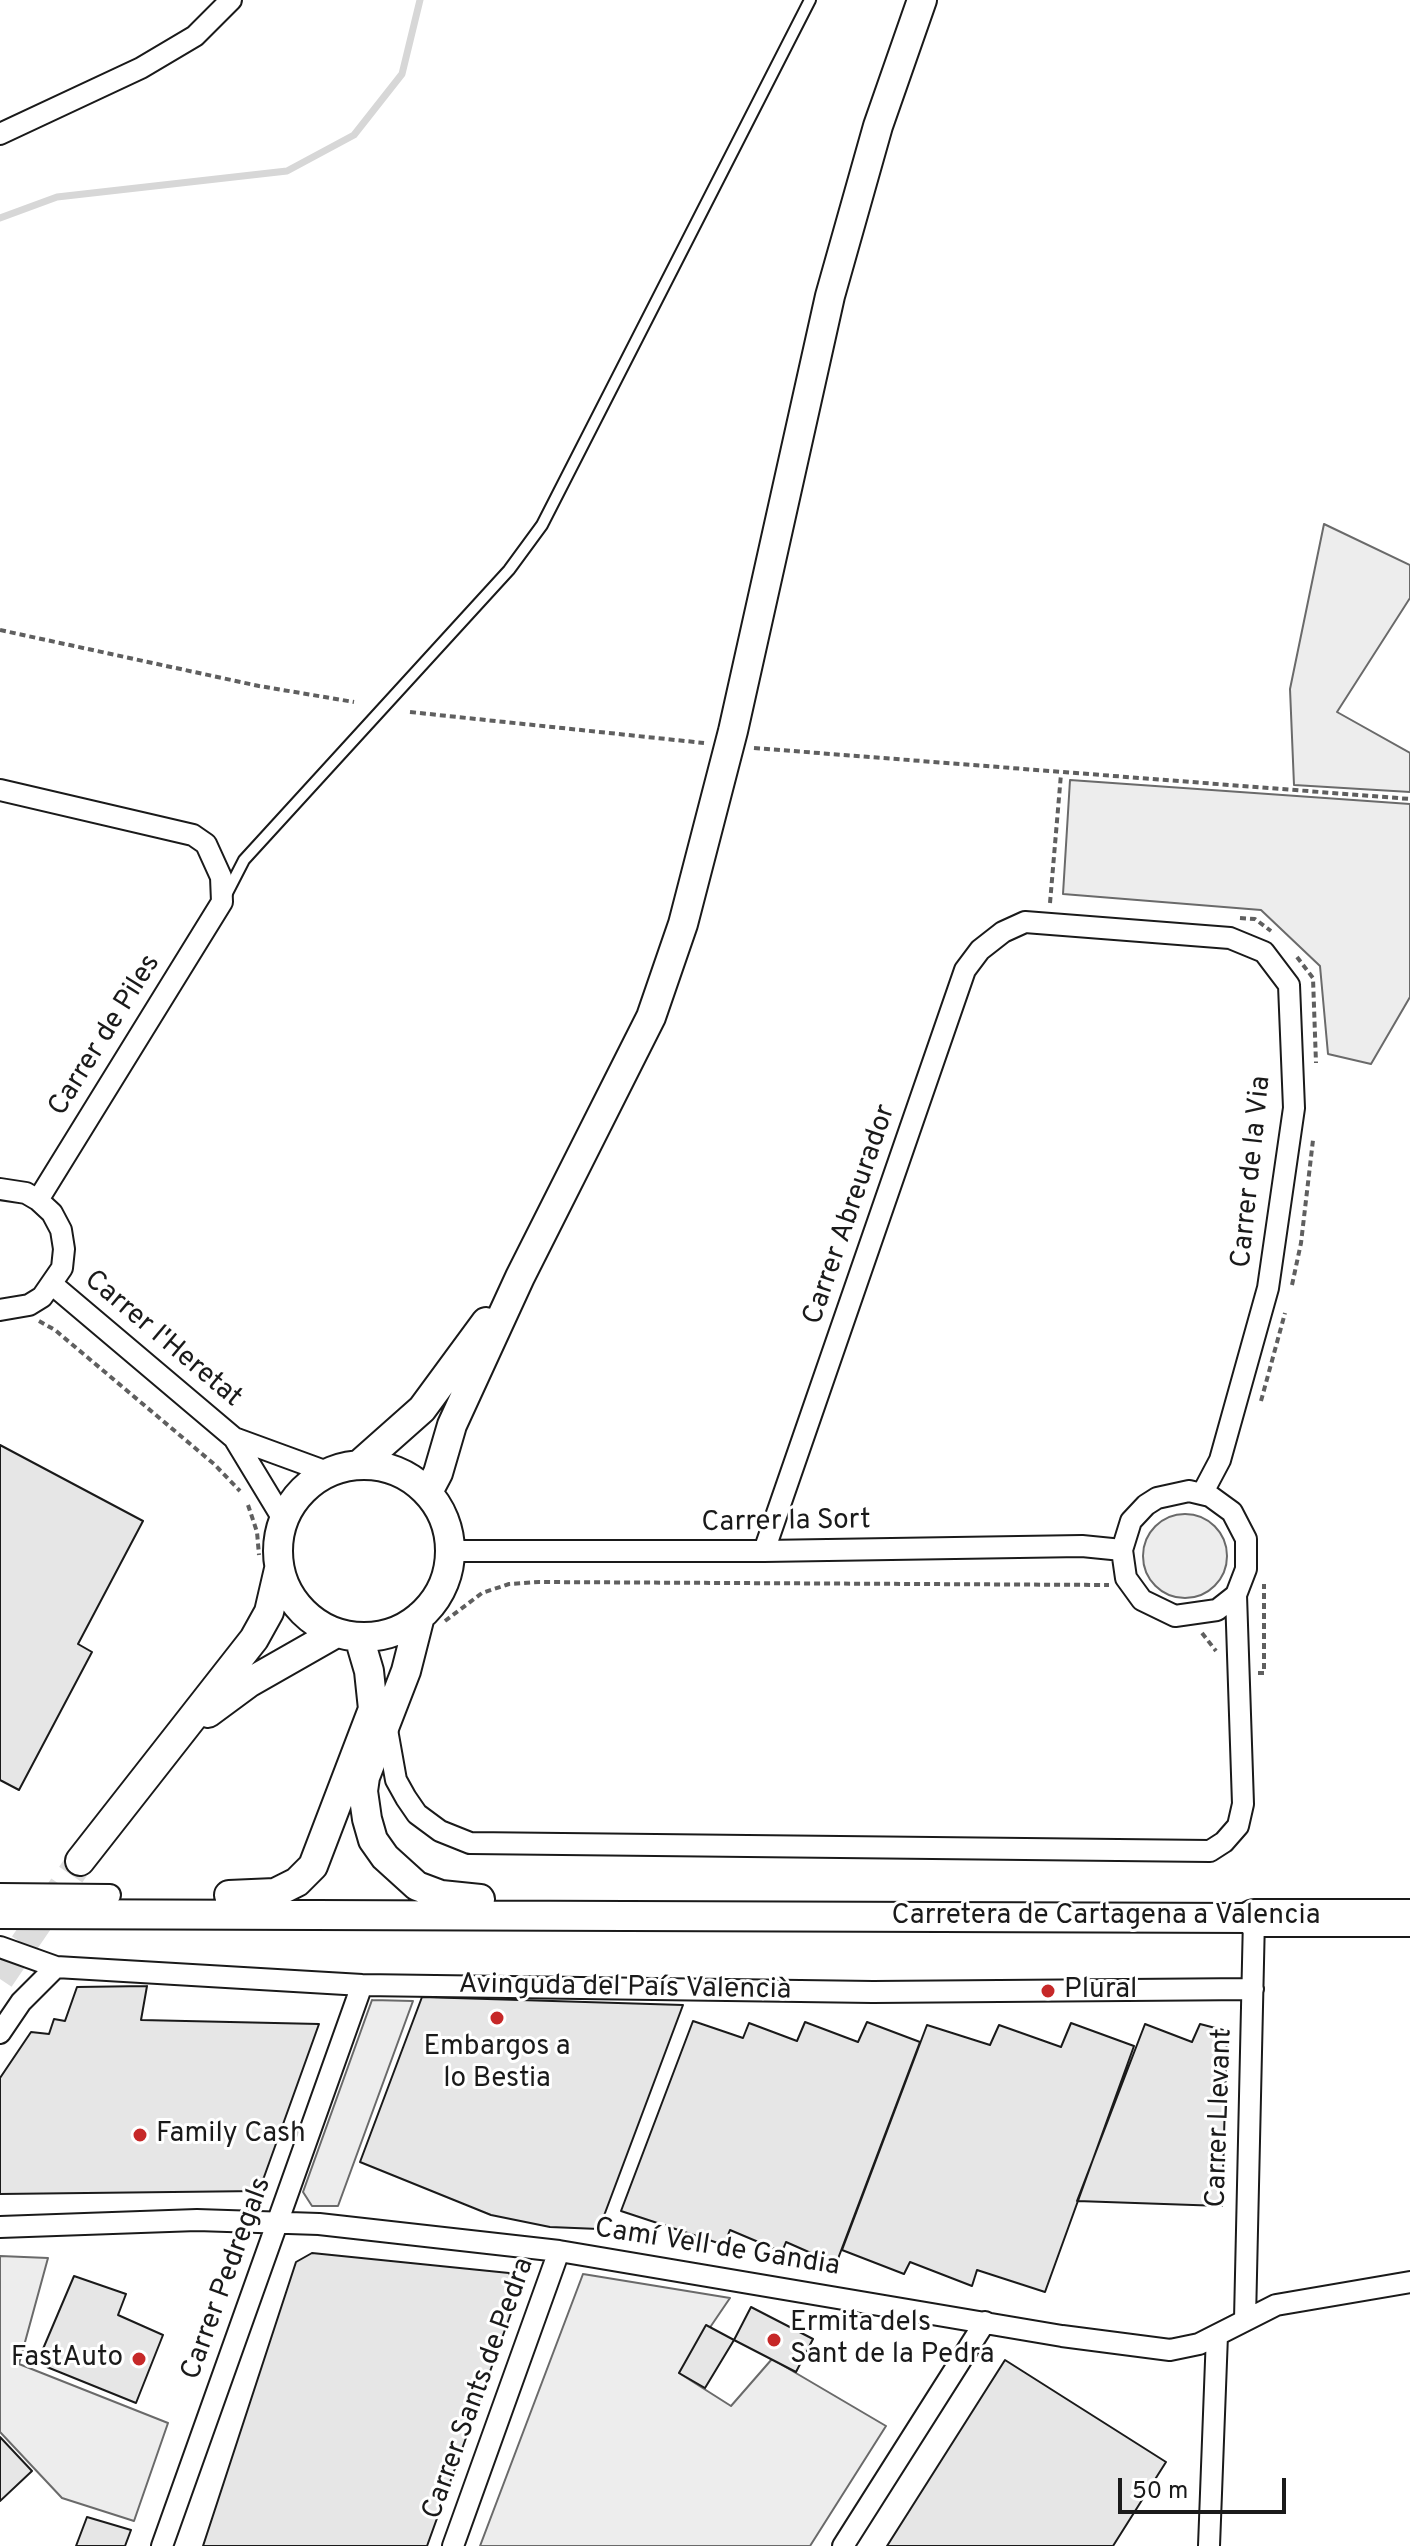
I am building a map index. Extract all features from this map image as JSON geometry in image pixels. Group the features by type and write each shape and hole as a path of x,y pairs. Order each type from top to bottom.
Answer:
{"highway":[{"name":"Carretera de Cartagena a Valencia","path":"1254,1918 1410,1918"}],"street":[{"path":"0,134 141,68 195,36 231,0"},
{"path":"428,1492 438,1473 452,1425 520,1277 651,1017 683,924 733,731 830,296 878,126 922,0"},
{"path":"0,790 193,835 206,844 216,862 222,902"},
{"name":"Carrer de Piles","path":"38,1200 222,902"},
{"name":"Carrer de la Via","path":"1025,922 1230,938 1264,952 1289,985 1294,1108 1274,1257 1229,1431 1220,1460 1202,1494"},
{"name":"Carrer Abreurador","path":"764,1551 965,970 980,950 1003,932 1025,922"},
{"path":"0,1189 26,1193 52,1213 61,1230 64,1249 62,1268 53,1285 29,1305 0,1310"},
{"path":"360,1464 422,1409 520,1277"},
{"name":"Carrer l'Heretat","path":"53,1285 234,1438 283,1519"},
{"name":"Carrer l'Heretat","path":"234,1438 327,1472"},
{"path":"80,1861 254,1639 269,1612 269,1566 283,1519 300,1491 327,1472 360,1464 397,1471 428,1492 448,1529 450,1551 430,1621 386,1720 363,1791 373,1840 385,1857 417,1886 441,1895 510,1902 760,1904 803,1916"},
{"path":"386,1720 396,1780 406,1798 417,1814 440,1831 470,1843 1210,1851 1224,1842 1238,1826 1243,1804 1236,1595 1246,1569 1246,1539 1232,1512 1202,1494 1178,1492 1146,1505 1131,1521 1122,1550 1126,1578 1142,1600 1154,1609 1187,1617 1217,1610 1236,1595"},
{"name":"Carrer la Sort","path":"450,1551 764,1551 1082,1546 1122,1550"},
{"path":"2,1907 275,1893 297,1882 313,1866 373,1709 369,1671 348,1635 316,1623 299,1608 269,1566"},
{"path":"175,1737 250,1682 348,1635 392,1633 430,1621"},
{"path":"100,1904 803,1916"},
{"name":"Carretera de Cartagena a Valencia","path":"803,1916 1254,1918"},
{"name":"Carrer Llevant","path":"1245,2319 1254,1918"},
{"name":"Avinguda del País Valencià","path":"0,1947 56,1967 362,1985 857,1992 1253,1989"},
{"path":"0,2033 21,2002 56,1967"},
{"name":"Carrer Pedregals","path":"162,2546 362,1985"},
{"name":"Camí Vell de Gandia","path":"0,2227 197,2220 278,2222 559,2251 1170,2350 1183,2349 1245,2319 1288,2303 1410,2282"},
{"name":"Carrer Sants de Pedra","path":"453,2546 559,2251"},
{"path":"843,2546 985,2322"},
{"path":"1209,2546 1217,2335"}],"lane":[{"path":"222,902 244,860 509,570 542,525 810,0"}],"path":[{"path":"0,630 259,686 354,702"},
{"path":"410,712 711,744"},
{"path":"751,748 1410,799"},
{"path":"1048,924 1061,774"},
{"path":"1239,918 1255,919 1273,934"},
{"path":"1293,953 1313,978 1316,1066"},
{"path":"1290,1292 1301,1243 1313,1138"},
{"path":"1258,1409 1287,1306"},
{"path":"24,1319 38,1321 55,1330 225,1474 244,1496 269,1566"},
{"path":"1194,1628 1213,1645 1220,1674 1264,1673 1263,1576"},
{"path":"430,1621 482,1593 509,1584 539,1582 1093,1582 1115,1587"}],"shaded area":[{"path":"1324,524 1410,565 1410,598 1337,712 1410,753 1410,792 1294,785 1290,689"},
{"path":"1070,780 1410,804 1410,997 1371,1064 1328,1054 1320,966 1261,910 1063,894"},
{"path":"1185,1514 1201,1517 1215,1526 1224,1540 1227,1556 1224,1572 1215,1586 1201,1595 1185,1598 1169,1595 1155,1586 1146,1572 1143,1556 1146,1540 1155,1526 1169,1517"},
{"path":"372,2000 413,2001 338,2206 312,2206 303,2192"},
{"path":"0,2256 48,2258 19,2364 168,2423 134,2521 62,2498 0,2432"},
{"path":"583,2274 730,2298 679,2373 731,2406 772,2359 886,2426 810,2546 480,2546"}],"building":[{"path":"0,1445 143,1521 78,1644 92,1652 19,1790 0,1780"},
{"name":"Family Cash","path":"147,1986 141,2020 319,2024 259,2191 0,2194 0,2078 31,2032 49,2034 54,2019 65,2021 77,1987"},
{"path":"422,1997 683,2005 599,2229 550,2227 491,2215 360,2162"},
{"path":"693,2021 743,2038 749,2023 797,2041 805,2022 858,2042 867,2022 920,2042 836,2264 786,2242 782,2252 730,2230 724,2245 621,2211"},
{"path":"1071,2023 1134,2046 1045,2292 977,2270 972,2286 910,2262 904,2274 842,2250 927,2025 990,2045 999,2025 1061,2047"},
{"path":"1145,2024 1192,2042 1200,2024 1227,2031 1222,2206 1077,2201"},
{"path":"312,2253 509,2273 519,2291 427,2546 203,2546 296,2262"},
{"path":"74,2276 126,2294 118,2315 163,2335 136,2403 37,2363"},
{"name":"Ermita dels Sant de la Pedra","path":"751,2307 813,2339 796,2372 734,2340"},
{"path":"706,2325 734,2340 705,2388 679,2373"},
{"path":"1005,2360 1166,2462 1113,2546 887,2546"},
{"path":"0,2437 32,2471 0,2501"},
{"path":"87,2517 131,2530 125,2546 76,2546"}],"waterway":[{"path":"0,218 57,197 287,171 354,135 402,74 420,0"}],"tunnel":[{"path":"0,1979 80,1861"}],"place":[{"name":"Plural","path":"1048,1991"},
{"name":"Embargos a lo Bestia","path":"497,2018"},
{"name":"Family Cash","path":"140,2135"},
{"name":"Ermita dels Sant de la Pedra","path":"774,2340"},
{"name":"FastAuto","path":"139,2359"}]}
